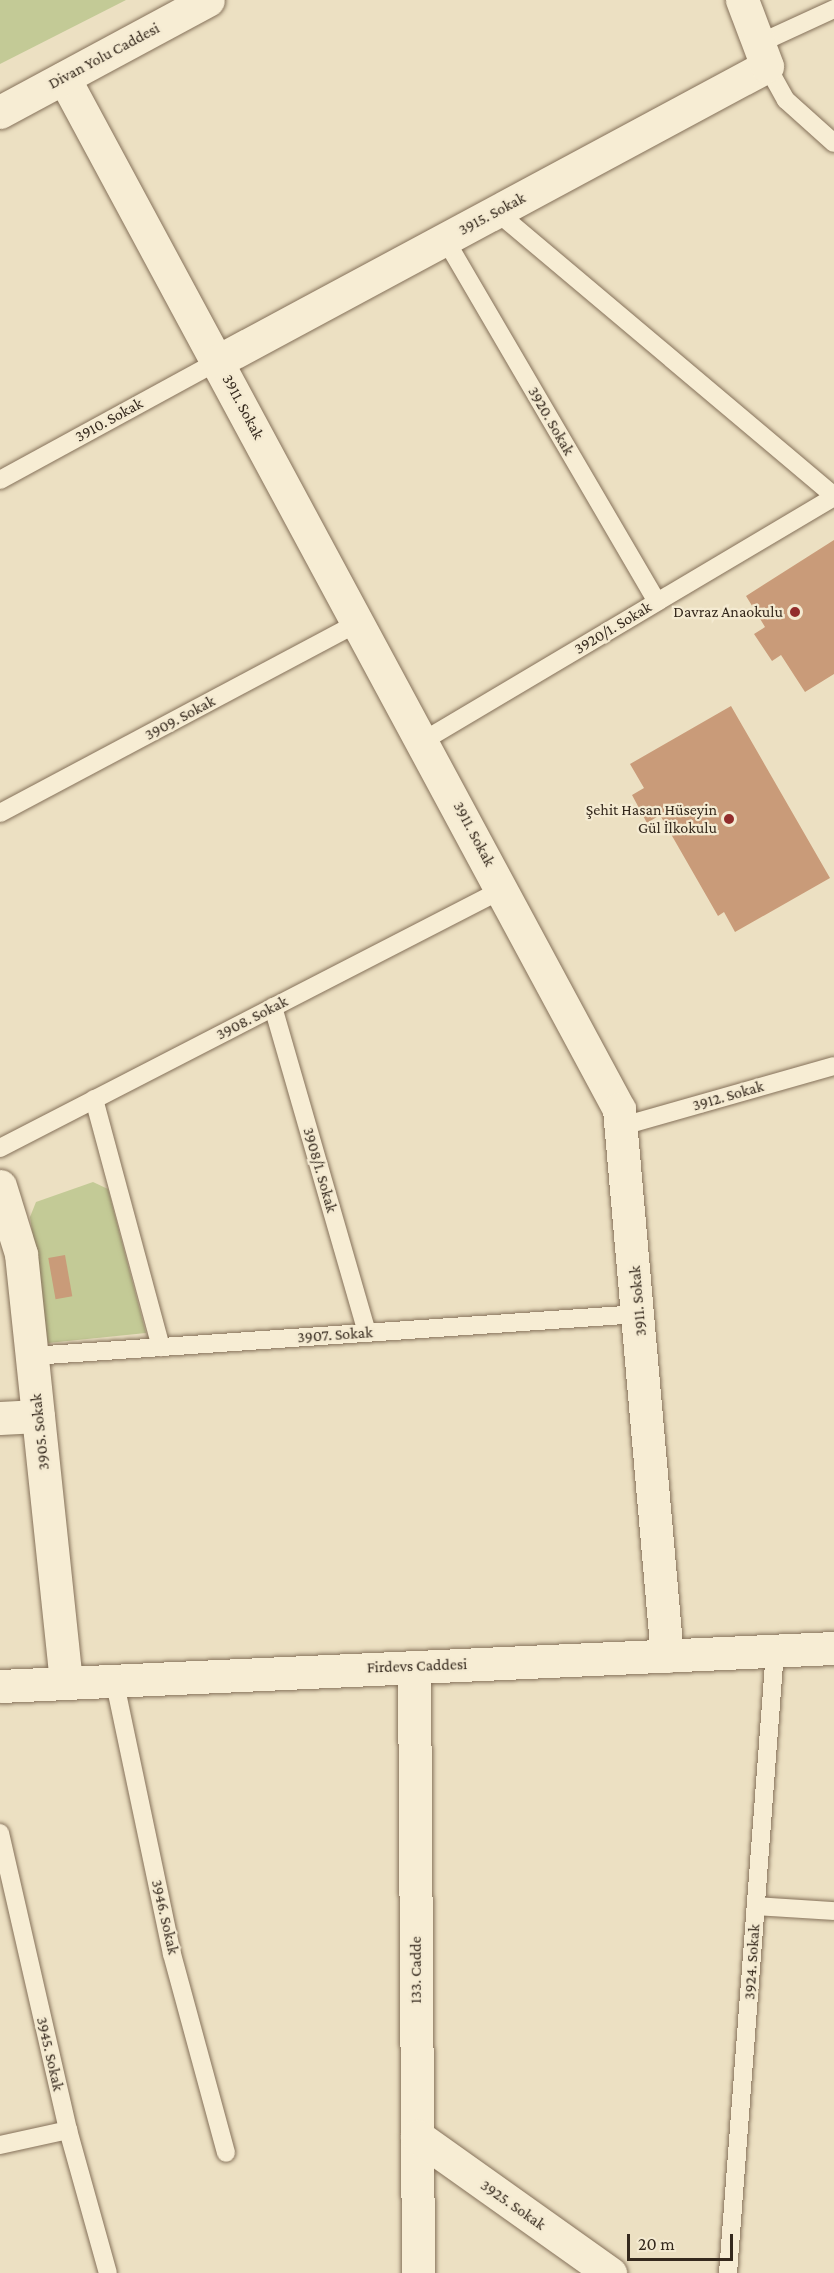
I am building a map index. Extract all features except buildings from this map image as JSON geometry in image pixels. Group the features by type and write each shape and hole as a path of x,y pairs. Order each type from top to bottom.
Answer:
{"street":[{"name":"Divan Yolu Caddesi","path":"0,112 208,0"},
{"path":"742,0 763,56"},
{"name":"3915. Sokak","path":"218,361 497,212 763,56"},
{"name":"3911. Sokak","path":"64,78 612,1089 623,1126 667,1656"},
{"name":"3905. Sokak","path":"0,1186 21,1254 66,1681"},
{"path":"0,1418 38,1416"},
{"name":"Firdevs Caddesi","path":"0,1686 66,1681 834,1648"},
{"name":"133. Cadde","path":"414,1666 418,2273"},
{"name":"3925. Sokak","path":"417,2136 610,2273"}],"lane":[{"name":"3915. Sokak","path":"763,56 834,9"},
{"path":"763,56 786,100 834,143"},
{"path":"497,212 834,497"},
{"name":"3920. Sokak","path":"445,240 657,602"},
{"name":"3910. Sokak","path":"0,480 218,361"},
{"name":"3920/1. Sokak","path":"423,741 834,497"},
{"name":"3909. Sokak","path":"0,813 359,621"},
{"name":"3908. Sokak","path":"0,1148 503,889"},
{"name":"3908/1. Sokak","path":"273,1007 367,1333"},
{"name":"3912. Sokak","path":"623,1126 834,1066"},
{"path":"94,1099 161,1347"},
{"name":"3907. Sokak","path":"32,1356 639,1314"},
{"name":"3924. Sokak","path":"728,2273 775,1651"},
{"name":"3946. Sokak","path":"114,1679 172,1954 226,2153"},
{"name":"3945. Sokak","path":"0,1833 68,2130 108,2273"},
{"path":"756,1906 834,1911"},
{"path":"0,2145 68,2130"}],"green space":[{"path":"0,0 126,0 0,64"},
{"path":"93,1182 108,1189 146,1333 48,1343 30,1217 36,1202"}],"place":[{"name":"Davraz Anaokulu","path":"795,612"},
{"name":"Şehit Hasan Hüseyin Gül İlkokulu","path":"729,819"}]}
